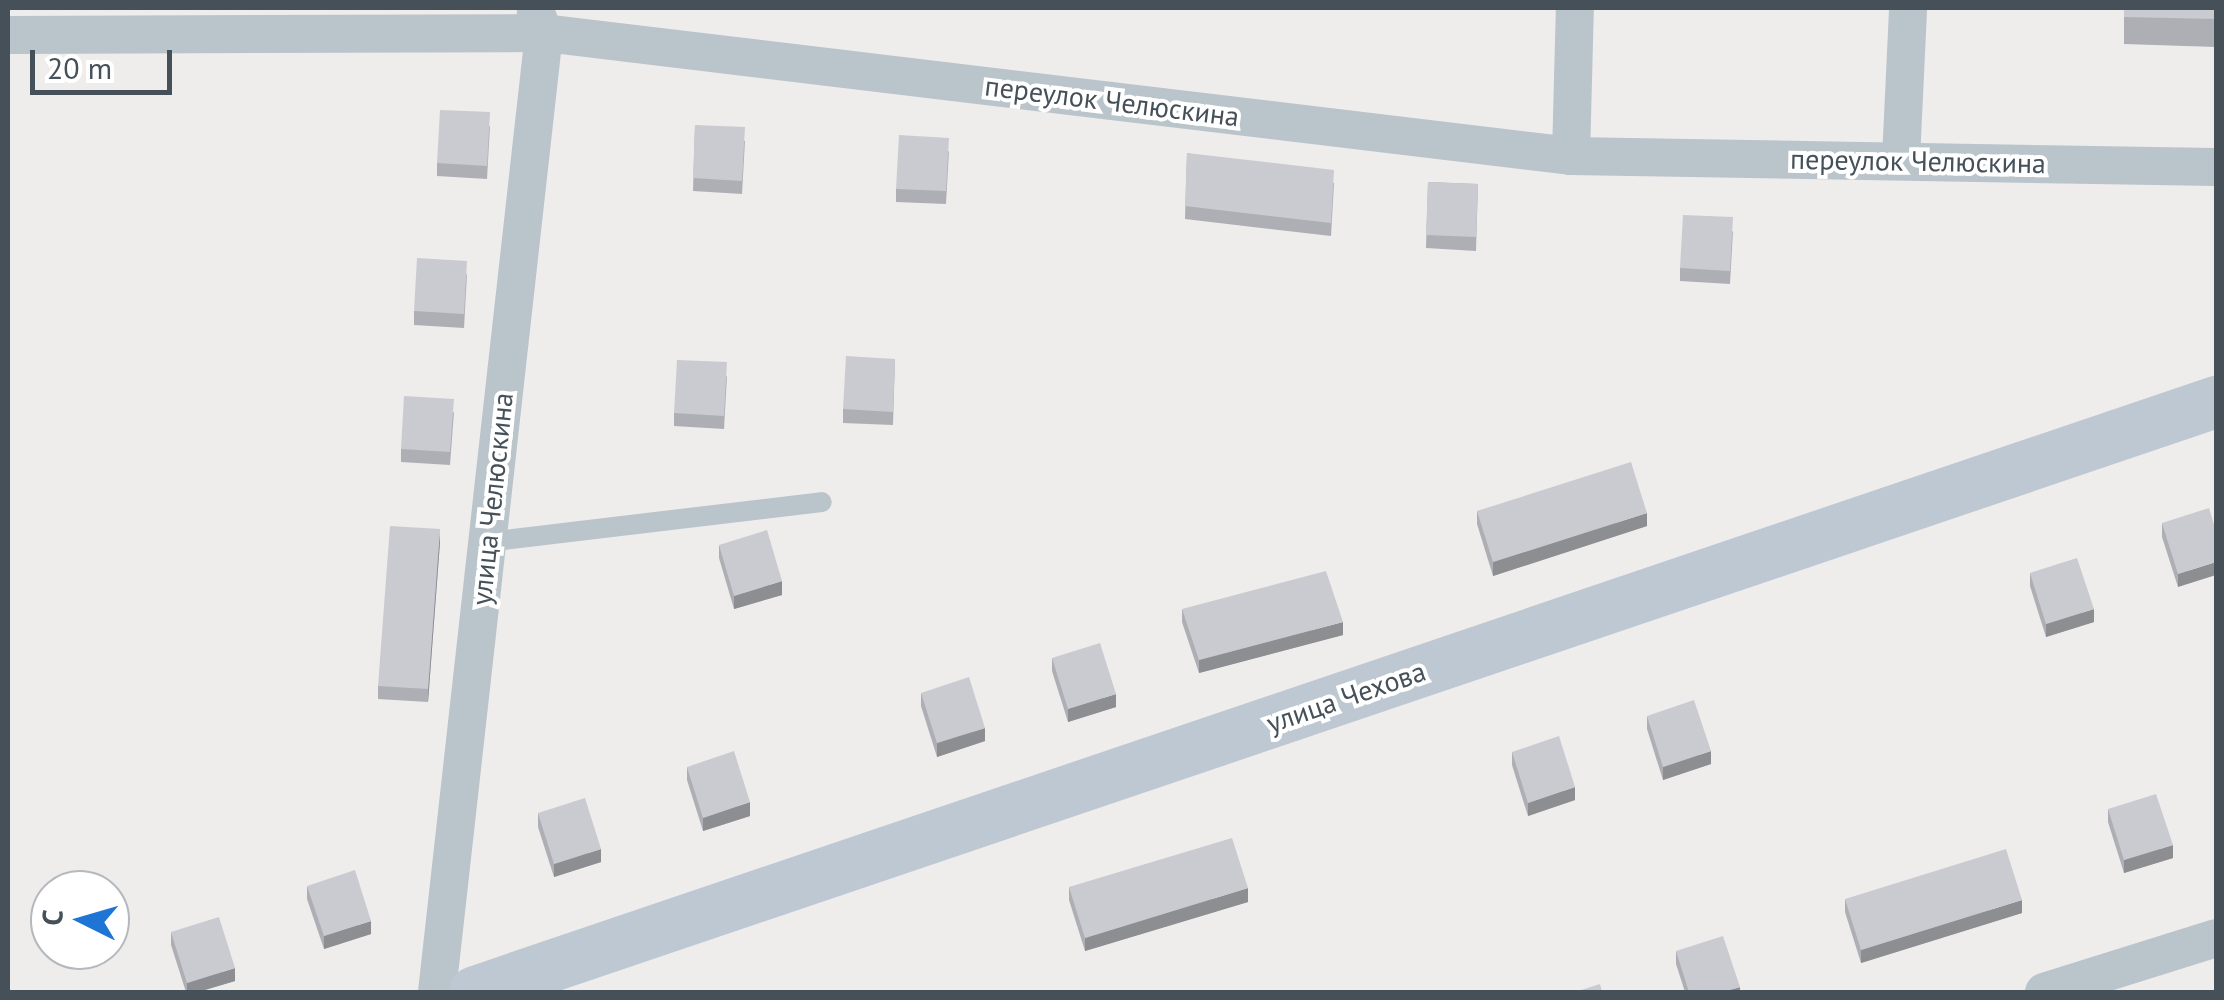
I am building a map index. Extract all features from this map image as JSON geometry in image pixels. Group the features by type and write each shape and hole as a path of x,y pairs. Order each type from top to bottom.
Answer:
{"street":[{"path":"1571,156 1575,8"},
{"path":"1902,160 1908,8"},
{"name":"переулок Челюскина","path":"8,35 539,20 1571,156 2216,167"},
{"name":"улица Челюскина","path":"437,992 539,20"},
{"name":"улица Чехова","path":"475,992 2216,402"},
{"path":"2044,992 2216,938"}],"lane":[{"path":"487,542 822,502"}],"building":[{"path":"2124,8 2216,8 2216,19 2124,17"},
{"path":"440,110 490,112 487,166 437,163"},
{"path":"695,125 745,127 742,181 693,178"},
{"path":"899,135 949,138 946,191 896,189"},
{"path":"1187,153 1334,170 1331,223 1185,206"},
{"path":"1428,182 1478,184 1476,237 1426,235"},
{"path":"1683,215 1733,217 1730,271 1680,268"},
{"path":"417,258 467,261 464,314 414,311"},
{"path":"846,356 895,359 893,412 843,409"},
{"path":"677,360 727,362 724,416 674,413"},
{"path":"404,396 454,399 450,452 401,449"},
{"path":"1631,462 1647,513 1493,562 1477,511"},
{"path":"2209,508 2216,531 2216,562 2178,574 2162,523"},
{"path":"390,526 440,529 428,689 378,686"},
{"path":"767,530 782,581 734,596 719,545"},
{"path":"2077,558 2094,609 2046,624 2030,573"},
{"path":"1326,571 1343,622 1199,660 1182,609"},
{"path":"1100,643 1116,694 1068,709 1052,658"},
{"path":"969,677 985,728 937,743 921,693"},
{"path":"1694,700 1711,751 1663,767 1647,716"},
{"path":"1559,736 1575,787 1528,803 1512,752"},
{"path":"734,751 750,802 703,818 687,767"},
{"path":"2156,794 2173,845 2124,860 2108,809"},
{"path":"585,798 601,849 554,864 538,813"},
{"path":"1232,838 1248,888 1085,938 1069,887"},
{"path":"2006,849 2022,900 1861,950 1845,899"},
{"path":"355,870 371,921 324,936 307,886"},
{"path":"219,917 235,968 187,983 171,932"},
{"path":"1723,936 1740,987 1723,992 1689,992 1676,951"},
{"path":"1600,984 1602,992 1575,992"}]}
